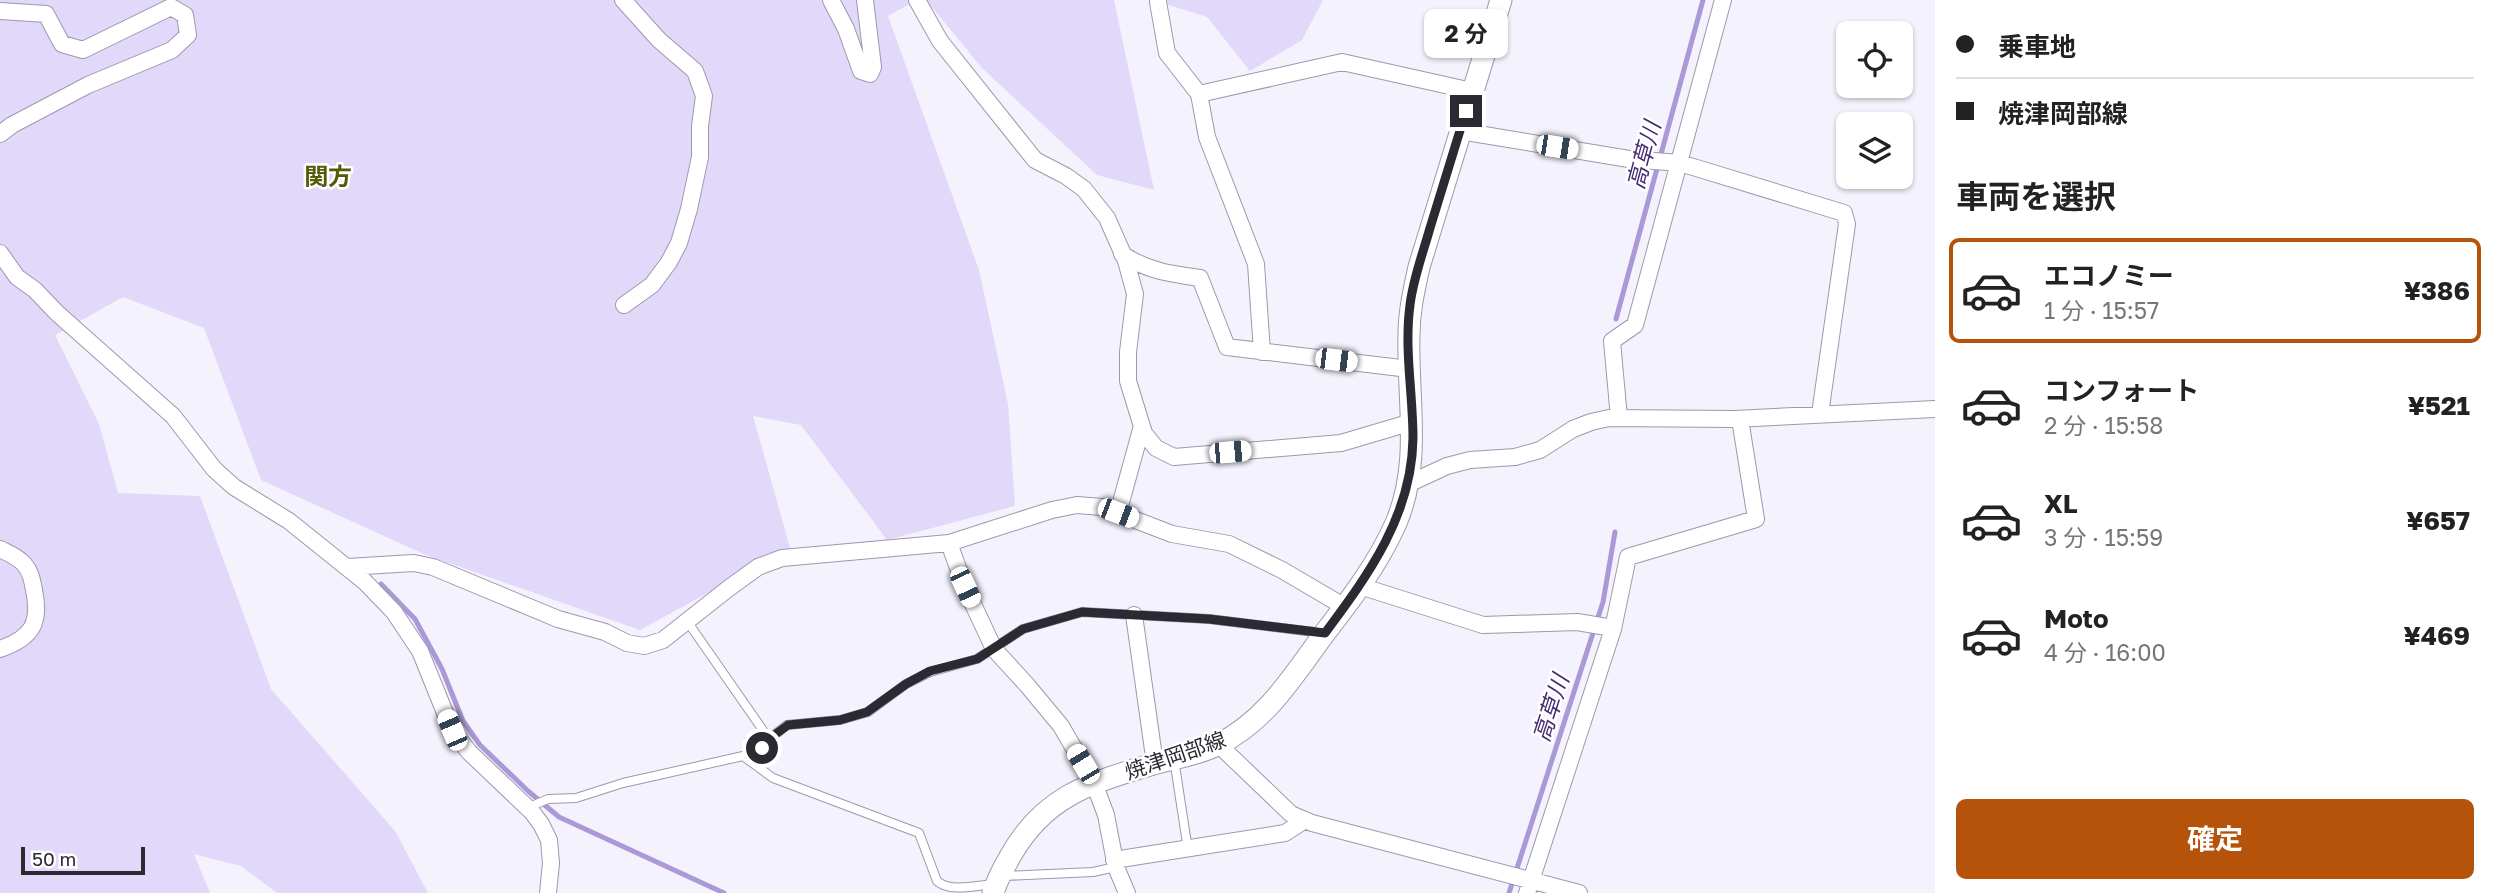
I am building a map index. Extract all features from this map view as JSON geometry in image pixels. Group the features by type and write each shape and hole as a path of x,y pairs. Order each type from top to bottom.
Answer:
{"main road":[{"name":"焼津岡部線","path":"996,884 1020,839 1040,814 1056,803 1094,783 1219,745 1248,725 1275,701 1380,555 1396,522 1408,484 1412,422 1410,305 1419,267 1501,0"}],"street":[{"path":"624,0 659,40 695,71 704,96 700,126 701,157 679,243 652,285 624,305"},
{"path":"831,0 846,29 862,71 870,74 873,66 865,0"},
{"path":"917,0 940,41 1035,160 1084,189 1107,218 1135,294 1128,352 1128,381 1142,426 1156,448 1174,457 1341,443 1412,422"},
{"path":"1619,418 1612,341 1635,325 1673,163 1723,0"},
{"path":"1158,2 1167,53 1199,94 1208,137 1256,264 1262,352"},
{"path":"0,11 46,13 62,44 83,50 171,7 185,15 188,35 172,50 88,85 4,127"},
{"path":"1199,94 1342,62 1472,91"},
{"path":"1460,131 1629,159 1673,163 1844,213 1847,223 1820,414"},
{"path":"0,253 17,277 35,290 57,313 173,416 214,469 234,487 289,521 375,592 407,630 426,666 452,730 469,752 541,824 549,840 551,863 548,893"},
{"path":"1122,254 1159,273 1200,278 1227,347 1409,369"},
{"path":"1408,484 1447,466 1470,460 1515,457 1540,450 1573,429 1591,422 1619,418 1740,419 1935,409"},
{"path":"1528,884 1613,629 1628,557 1756,519 1740,419"},
{"path":"1118,513 1142,426"},
{"path":"346,566 414,563 433,567 558,619 605,632 627,643 644,646 663,640 729,587 758,568 782,558 949,543 1052,510 1077,505 1102,507 1172,534 1229,544 1282,569 1345,607"},
{"path":"949,543 965,587 994,649 1060,726 1094,783 1105,815 1115,863 1127,893"},
{"path":"0,549 23,562 30,573 38,608 32,626 23,640 0,649"},
{"path":"1360,586 1483,625 1584,623 1607,628"},
{"path":"1134,615 1164,762"},
{"path":"1219,745 1269,795 1292,814 1305,820 1498,872 1528,884 1579,893"},
{"path":"1115,863 1285,833 1305,820"}],"lane":[{"path":"527,808 548,799 576,798 623,783 743,756 762,748 769,739 788,725 840,720 867,712 906,684 930,671 977,659 1023,629 1082,612 1209,619 1325,633"},
{"path":"687,621 769,739"},
{"path":"743,756 773,778 919,833 937,881 943,887 996,884 1093,872 1115,863"},
{"path":"1164,762 1188,850"}],"shaded area":[{"path":"0,0 917,0 888,16 979,270 1008,404 1015,506 887,540 801,425 753,416 790,548 640,630 426,555 261,480 204,328 123,297 55,335 99,424 118,493 200,496 271,689 395,831 428,893 277,893 241,866 194,854 210,893 0,893"},
{"path":"926,0 1114,0 1154,190 1097,175 982,68"},
{"path":"1153,0 1323,0 1302,40 1250,71 1207,17"}],"waterway":[{"name":"高草川","path":"1616,319 1703,0"},
{"name":"高草川","path":"1509,893 1603,602 1615,532"},
{"path":"381,584 415,619 442,669 463,721 480,745 528,791 559,817 724,893"}],"district":[{"name":"関方","path":"328,175"}],"route":[{"path":"762,748 769,739 788,725 840,720 867,712 906,684 930,671 977,659 1023,629 1082,612 1209,619 1325,633 1380,555 1396,522 1408,484 1413,442 1409,369 1410,305 1466,111"}]}
